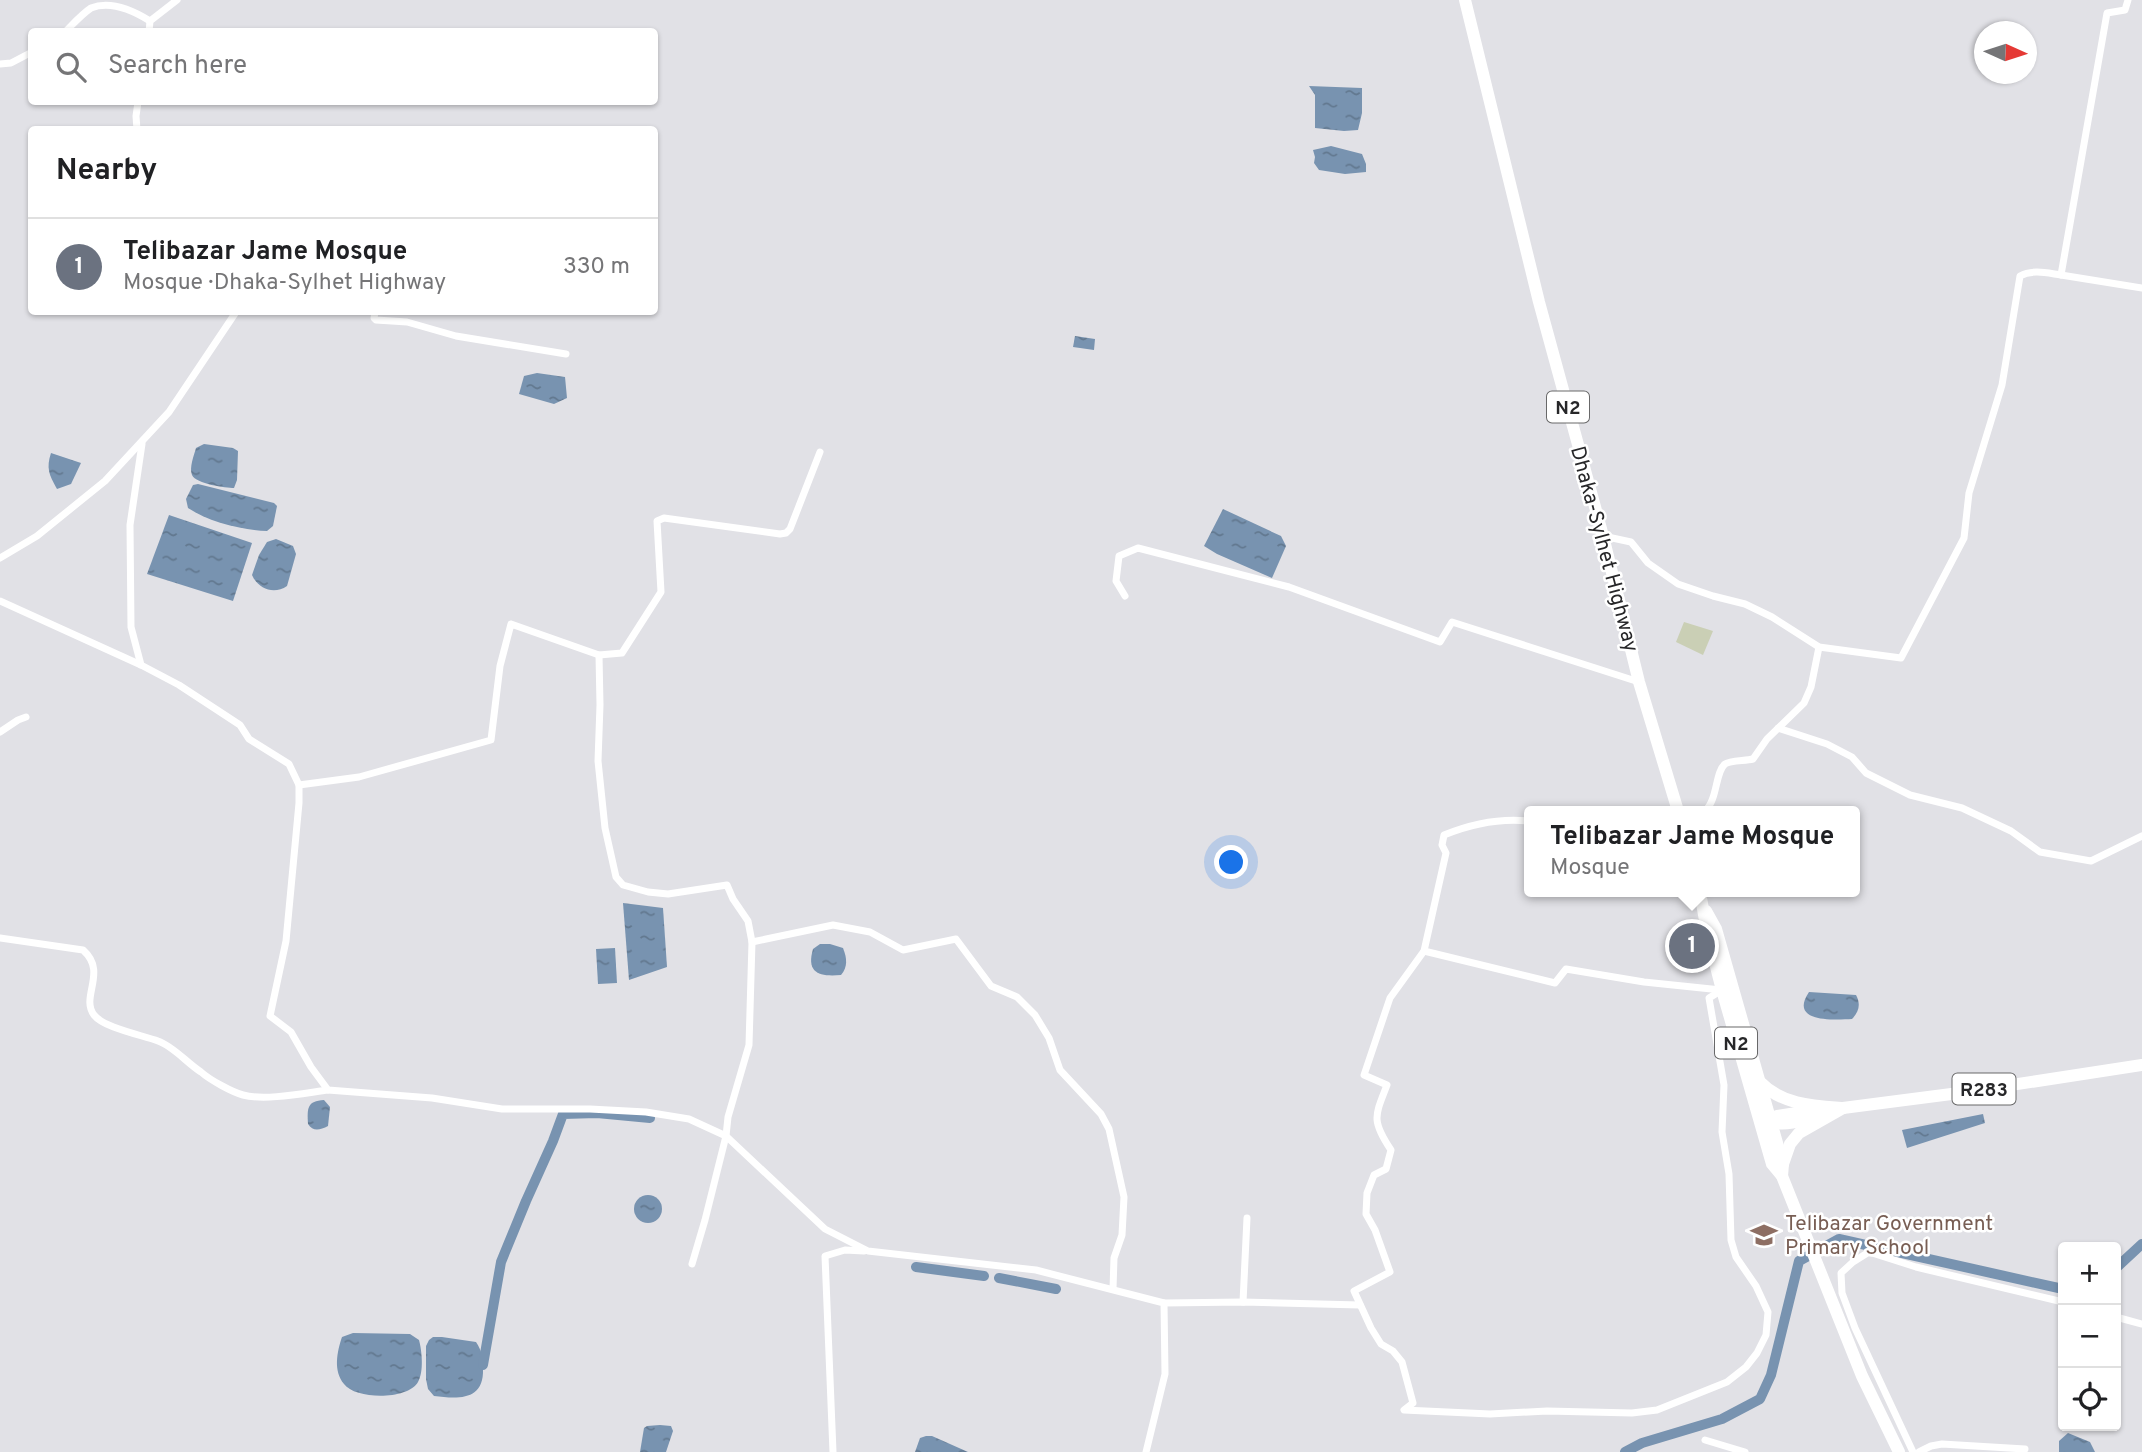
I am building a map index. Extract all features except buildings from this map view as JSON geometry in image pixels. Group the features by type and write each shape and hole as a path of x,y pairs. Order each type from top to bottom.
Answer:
{"main road":[{"name":"Dhaka-Sylhet Highway","path":"1465,0 1539,302 1603,536 1639,682 1676,806"},
{"name":"N2","path":"1701,898 1722,990 1772,1164 1783,1170 1824,1285 1861,1376 1899,1452"},
{"path":"1701,898 1716,929 1783,1170"},
{"name":"R283","path":"1771,1123 1817,1118 1826,1112 1843,1108 2142,1065"},
{"name":"R283","path":"1760,1082 1768,1091 1786,1100 1843,1108"},
{"name":"R283","path":"1783,1170 1790,1144 1799,1133 1843,1108"},
{"path":"1755,1110 1771,1123"},
{"path":"1763,1134 1771,1123"}],"street":[{"path":"149,28 150,21 177,0"},
{"path":"2062,275 2107,13 2125,10 2128,0"},
{"path":"69,28 92,7 111,4 133,10 150,21"},
{"path":"0,64 11,63 28,54"},
{"path":"137,126 138,105"},
{"path":"1603,536 1631,542 1648,563 1678,584 1745,604 1772,617 1819,647 1901,658 1964,538 1969,493 2002,385 2020,276 2026,272 2037,272 2142,288"},
{"path":"0,558 37,536 106,481 169,412 234,315"},
{"path":"374,315 376,320 407,322 456,336 566,354"},
{"path":"141,665 131,627 130,525 142,442"},
{"path":"299,785 359,777 491,740 500,666 511,624 599,655 622,653 661,592 657,522 664,517 786,533 790,529 820,452"},
{"path":"1125,596 1116,581 1119,556 1138,548 1289,587 1440,642 1452,622 1639,682"},
{"path":"0,601 179,685 240,725 249,739 289,764 299,785 286,941 270,1016 291,1032 328,1090"},
{"path":"1709,806 1713,800 1722,767 1727,762 1753,759 1767,739 1804,703 1811,687 1819,647"},
{"path":"599,655 598,761 605,828 615,877 623,885 667,894 727,885 748,921 751,942 749,1045 692,1264"},
{"path":"0,732 26,717"},
{"path":"1778,728 1827,744 1852,757 1866,773 1910,795 1962,808 2011,831 2040,852 2091,861 2142,836"},
{"path":"1524,821 1484,823 1444,835 1442,845 1446,853 1424,951 1390,998 1364,1075 1387,1084 1375,1116 1382,1137 1391,1150 1386,1169 1374,1175 1367,1193 1366,1214 1375,1230 1390,1272 1354,1291 1381,1344 1393,1351 1402,1362 1413,1403 1404,1410 1490,1414 1547,1411 1632,1413 1657,1410 1727,1382 1746,1367 1757,1353 1766,1335 1768,1312 1756,1286 1736,1257 1731,1240 1729,1174 1722,1132 1724,1085 1709,998 1722,990"},
{"path":"751,942 833,925 870,932 903,950 956,939 991,986 1017,997 1035,1015 1049,1038 1060,1070 1101,1114 1109,1129 1125,1197 1122,1235 1114,1258 1113,1289"},
{"path":"0,938 83,950 92,958 94,967 90,1005 94,1015 115,1028 161,1042 204,1075 244,1095 282,1097 328,1090 432,1098 502,1109 590,1109 646,1112 690,1119 726,1136 825,1229 868,1251"},
{"path":"1424,951 1555,983 1566,969 1644,982 1722,990"},
{"path":"1243,1302 1247,1218"},
{"path":"833,1452 825,1256 845,1250 1036,1270 1164,1303 1360,1304"},
{"path":"1913,1452 1855,1328 1842,1293 1841,1273 1869,1252 1916,1268 2058,1302"},
{"path":"1146,1452 1165,1374 1164,1303"},
{"path":"2121,1318 2142,1324"},
{"path":"1704,1440 1745,1452"},
{"path":"1919,1452 1942,1444 2025,1448"}],"green space":[{"path":"1684,622 1713,631 1703,655 1676,642"}],"water":[{"path":"1309,86 1362,88 1362,113 1358,130 1315,128 1315,95"},
{"path":"1331,146 1362,154 1366,172 1345,174 1319,170 1314,163 1313,150"},
{"path":"1075,336 1095,339 1094,350 1073,347"},
{"path":"537,373 565,377 567,398 554,404 519,394 524,376"},
{"path":"204,444 238,451 237,480 234,488 205,483 192,475 191,465 196,448"},
{"path":"51,453 81,463 71,484 57,489 49,471"},
{"path":"193,485 274,503 277,506 273,526 267,531 247,529 196,513 188,508 186,499"},
{"path":"1223,509 1281,536 1286,546 1272,578 1204,546"},
{"path":"169,515 252,543 233,601 147,574"},
{"path":"276,539 293,546 296,554 287,586 272,590 258,584 252,575 267,542"},
{"path":"623,903 663,908 667,967 629,980"},
{"path":"820,944 843,948 846,962 841,975 821,974 813,968 813,949"},
{"path":"615,948 617,983 598,984 596,949"},
{"path":"1809,992 1856,995 1858,1011 1852,1019 1816,1018 1804,1009"},
{"path":"324,1100 330,1107 328,1126 314,1129 308,1124 309,1106"},
{"path":"1983,1114 1985,1123 1907,1148 1902,1130"},
{"path":"648,1195 658,1199 662,1209 658,1219 648,1223 638,1219 634,1209 638,1199"},
{"path":"353,1333 410,1334 419,1340 422,1367 418,1382 412,1388 393,1395 370,1395 350,1389 338,1373 337,1361 342,1337"},
{"path":"433,1337 476,1342 480,1348 482,1379 479,1387 468,1396 434,1396 428,1389 426,1346"},
{"path":"671,1426 673,1431 666,1452 640,1452 644,1428"},
{"path":"2068,1433 2090,1442 2095,1452 2059,1452 2059,1441"},
{"path":"932,1436 968,1452 915,1452 920,1438"}],"waterway":[{"path":"483,1365 501,1262 563,1114 597,1113 650,1118"},
{"path":"1625,1452 1642,1443 1722,1419 1760,1399 1771,1375 1799,1261 1839,1239 2058,1288"},
{"path":"2121,1263 2142,1244"},
{"path":"916,1267 984,1276"},
{"path":"999,1278 1056,1289"}],"place":[{"name":"Telibazar Jame Mosque","path":"1692,946"},
{"name":"Telibazar Government Primary School","path":"1764,1235"}]}
